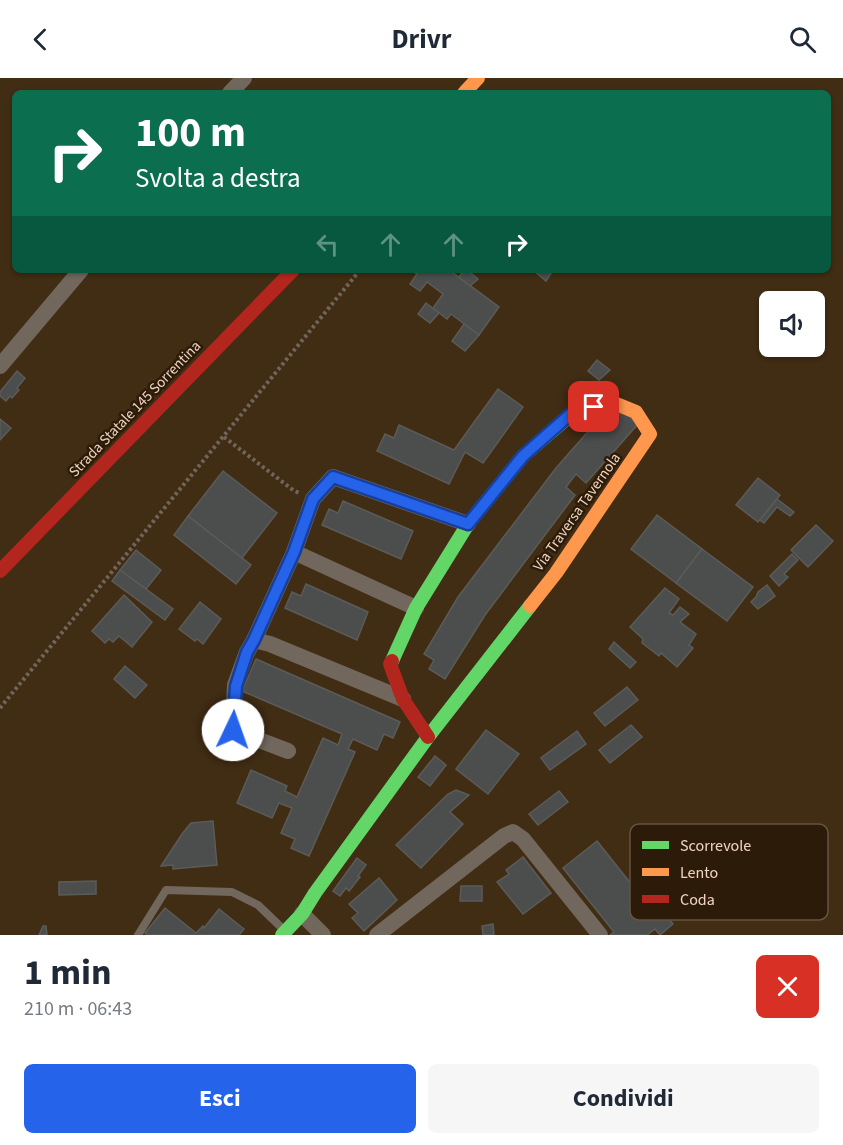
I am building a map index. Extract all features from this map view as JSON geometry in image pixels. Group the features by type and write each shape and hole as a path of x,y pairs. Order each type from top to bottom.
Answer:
{"main road":[{"path":"467,90 478,78"},
{"name":"Strada Statale 145 Sorrentina","path":"0,571 290,273"},
{"name":"Via Traversa Tavernola","path":"284,933 302,914 345,850 428,737 556,573 650,434 636,412 614,403 574,411 523,456 468,524 416,608 390,664 403,699 428,737"}],"street":[{"path":"233,90 244,78"},
{"path":"0,366 78,273"},
{"path":"288,752 233,730 236,686 247,652 294,552 313,499 333,477 468,524"},
{"path":"294,552 416,608"},
{"path":"254,640 270,644 403,699"},
{"path":"377,935 504,836 513,832 523,839 600,935"},
{"path":"302,914 323,935"}],"lane":[{"path":"138,935 166,891 232,892 258,905 284,933"}],"path":[{"path":"0,708 358,273"},
{"path":"224,437 293,490 313,499"}],"building":[{"path":"416,273 453,273 499,307 479,335 451,314 447,319 433,308 443,294 427,282 420,291 410,284"},
{"path":"462,273 471,273 478,279 470,286 459,277"},
{"path":"537,273 551,273 546,281"},
{"path":"426,303 439,313 430,323 418,314"},
{"path":"464,324 479,335 465,351 452,341"},
{"path":"597,360 610,370 599,380 588,371"},
{"path":"17,371 25,378 17,388 19,390 6,401 0,396 0,392"},
{"path":"498,389 523,407 483,463 465,452 449,484 377,451 385,434 394,438 399,425 454,450"},
{"path":"607,410 617,418 622,411 638,424 586,483 576,474 566,487 575,495 485,615 445,679 429,669 434,660 424,654 458,597 556,468"},
{"path":"0,419 11,428 0,440"},
{"path":"223,471 277,513 242,558 188,516"},
{"path":"758,478 780,495 758,522 736,505"},
{"path":"777,499 794,512 790,516 777,507 764,523 760,520"},
{"path":"343,501 413,531 401,559 322,525 329,509 338,513"},
{"path":"657,515 702,549 676,583 631,549"},
{"path":"188,516 251,565 236,584 174,535"},
{"path":"816,525 833,541 808,567 791,550"},
{"path":"702,549 753,587 727,621 676,583"},
{"path":"136,550 161,570 146,589 120,570"},
{"path":"792,554 798,560 784,574 788,577 779,586 770,576"},
{"path":"120,570 173,609 165,620 112,581"},
{"path":"306,584 368,612 357,640 285,608 292,592 301,596"},
{"path":"767,585 775,596 758,609 751,602"},
{"path":"665,588 679,599 669,613 673,615 680,607 689,614 680,622 696,634 689,645 693,648 677,667 661,653 659,656 642,643 643,639 630,627"},
{"path":"124,595 152,622 132,647 119,636 113,642 109,639 105,643 92,631"},
{"path":"200,602 221,619 203,644 179,629"},
{"path":"614,642 636,662 630,668 609,649"},
{"path":"256,659 400,722 393,738 384,734 377,750 353,739 348,749 355,752 309,856 291,848 295,839 281,833 292,808 279,803 272,818 237,803 251,770 287,786 285,791 297,797 323,738 338,745 342,734 242,691"},
{"path":"125,666 147,685 135,698 114,679"},
{"path":"627,687 638,700 605,726 594,713"},
{"path":"631,725 642,737 610,763 599,750"},
{"path":"486,730 519,754 488,794 456,769"},
{"path":"577,731 586,744 550,770 541,758"},
{"path":"435,756 446,765 430,786 418,777"},
{"path":"456,790 469,795 450,812 463,824 421,868 396,845 448,794"},
{"path":"559,791 568,802 538,825 529,814"},
{"path":"213,821 217,865 173,869 173,865 161,866 191,823"},
{"path":"597,841 630,882 630,920 670,920 673,924 660,935 655,929 647,935 610,935 614,932 563,868"},
{"path":"523,857 551,893 523,914 497,882 509,874 506,870"},
{"path":"357,858 366,865 349,891 346,888 340,896 333,891"},
{"path":"379,878 397,900 364,931 352,918 358,913 349,904"},
{"path":"96,881 96,894 59,895 59,882"},
{"path":"461,886 482,886 482,901 460,901"},
{"path":"165,908 196,933 203,926 204,928 219,909 244,929 239,935 147,935 145,933"},
{"path":"493,924 494,935 483,935 482,926"},
{"path":"43,926 46,926 47,935 39,935"}],"traffic: fast":[{"path":"392,661 416,608 468,524 523,456 565,420"},
{"path":"282,935 302,914 428,737 530,606"}],"traffic: slow":[{"path":"467,90 478,78"},
{"path":"530,606 556,573 650,434 636,412 614,403 575,411 565,420"}],"traffic: jam":[{"path":"0,571 290,273"},
{"path":"392,661 390,664 403,699 428,737"}],"route":[{"path":"233,730 236,686 247,652 294,552 313,499 333,477 468,524 523,456 574,411 594,407"}]}
